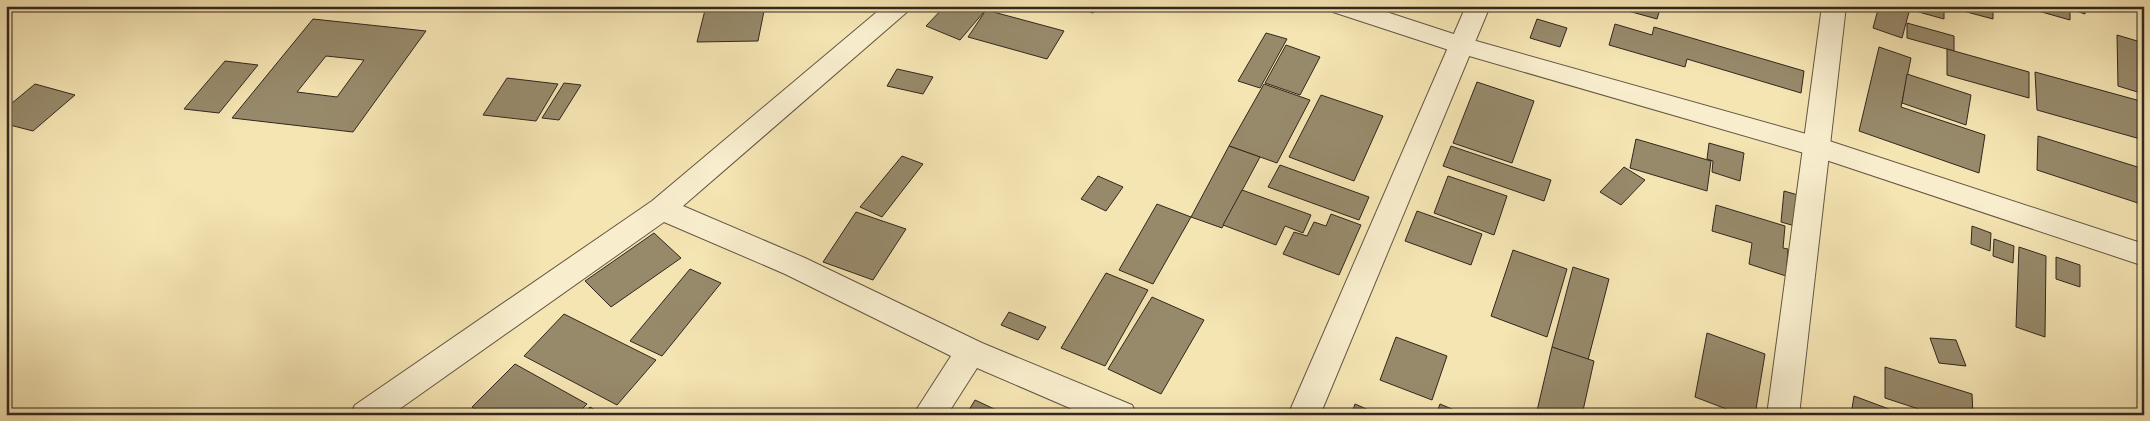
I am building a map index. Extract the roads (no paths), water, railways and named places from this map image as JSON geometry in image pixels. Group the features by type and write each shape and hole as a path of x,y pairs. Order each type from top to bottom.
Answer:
{"street":[{"path":"366,415 662,209 899,6"},
{"path":"1341,6 1462,45 1818,147 2144,255"},
{"path":"1304,415 1478,6"},
{"path":"1784,415 1834,6"},
{"path":"662,209 795,266 971,352 1121,415"},
{"path":"929,415 971,352"}]}
